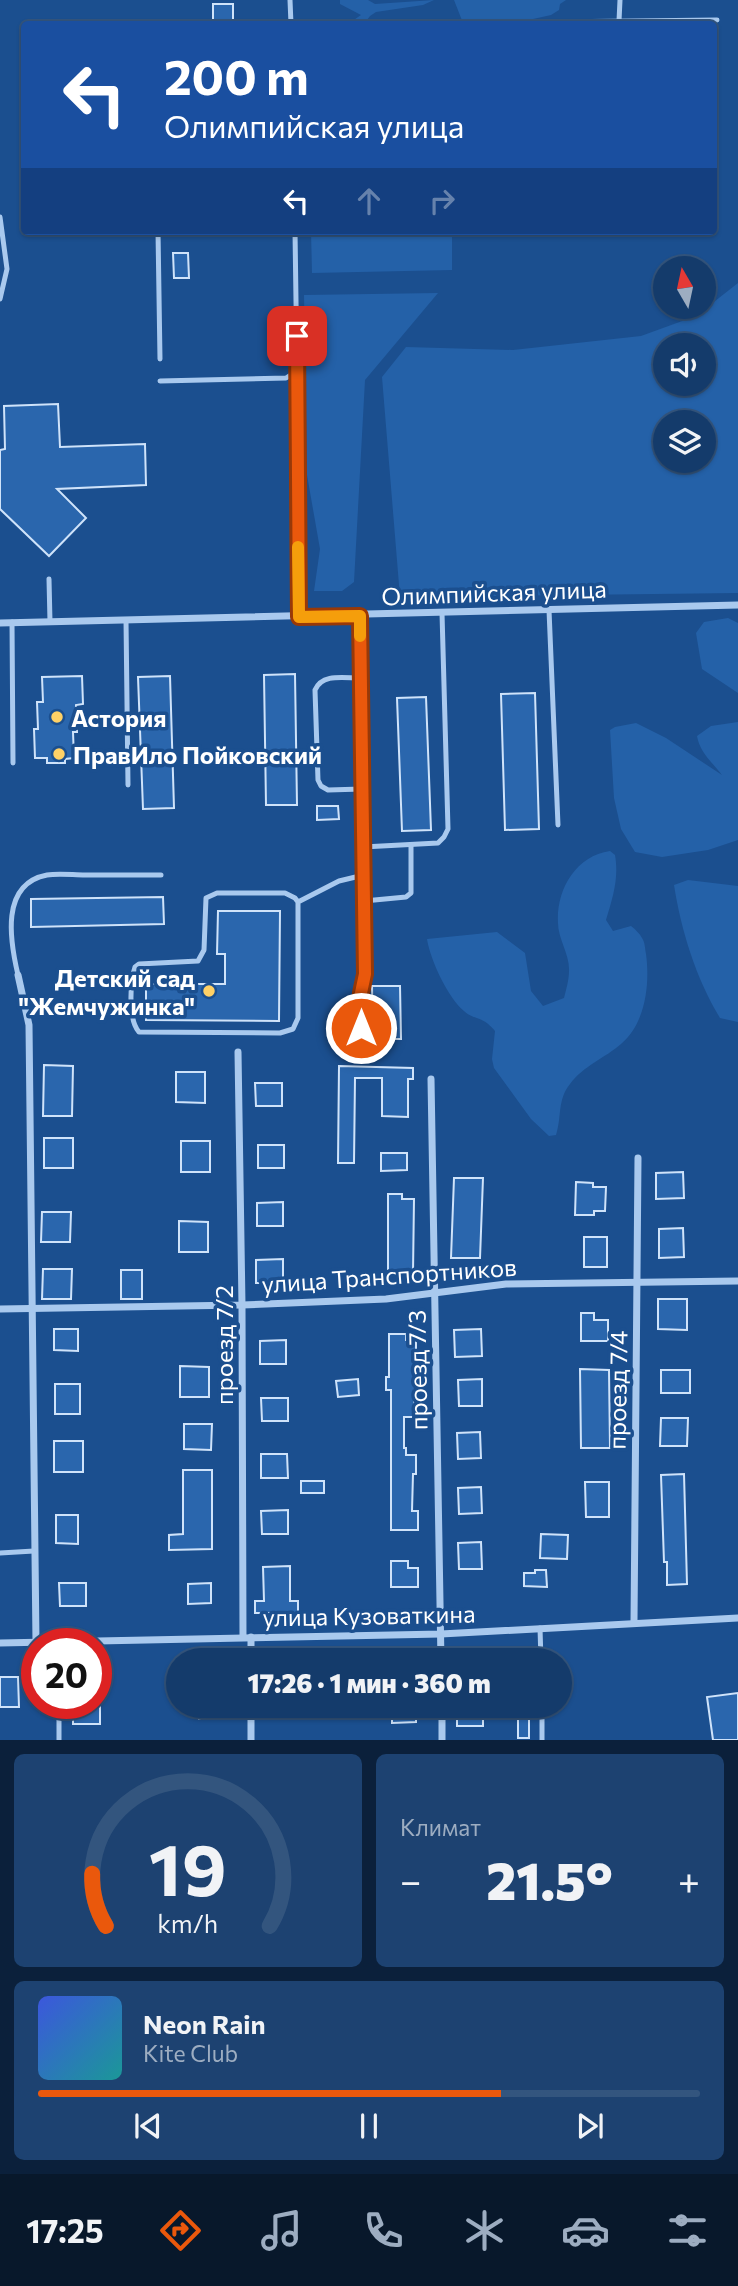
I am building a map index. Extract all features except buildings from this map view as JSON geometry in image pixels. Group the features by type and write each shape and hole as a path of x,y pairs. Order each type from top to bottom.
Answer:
{"street":[{"name":"Олимпийская улица","path":"0,623 738,605"},
{"path":"18,975 29,1025 36,1628"},
{"name":"проезд 7/2","path":"238,1052 249,1648"},
{"name":"проезд 7/3","path":"431,1079 441,1648"},
{"name":"проезд 7/4","path":"634,1622 638,1158"},
{"name":"улица Транспортников","path":"0,1309 242,1305 387,1299 506,1284 738,1280"},
{"name":"улица Кузоваткина","path":"112,1641 441,1633 738,1618"},
{"name":"улица Кузоваткина","path":"0,1643 21,1642"},
{"path":"251,1718 251,1740"},
{"path":"442,1718 442,1740"}],"lane":[{"path":"290,0 291,21"},
{"path":"620,0 619,21 717,20"},
{"path":"0,217 7,269 0,299"},
{"path":"158,235 160,359"},
{"path":"295,235 299,617"},
{"path":"160,381 286,377 297,371"},
{"path":"49,579 50,622"},
{"path":"549,610 558,825"},
{"path":"363,847 438,842 448,829 442,613"},
{"path":"360,616 365,974 361,993 361,1028"},
{"path":"126,620 128,785"},
{"path":"12,622 13,763"},
{"path":"360,677 324,679 318,683 315,690 318,780 321,786 328,790 362,789"},
{"path":"364,901 405,897 411,893 411,845"},
{"path":"18,975 13,952 11,915 17,895 30,882 49,875 161,874"},
{"path":"298,902 339,881 364,875"},
{"path":"217,893 285,893 298,902 298,1018 293,1029 280,1033 139,1032 136,1029 131,1016 135,967 139,964 198,961 204,950 206,898 217,893"},
{"path":"0,1553 34,1552"},
{"path":"540,1628 541,1648"},
{"path":"541,1718 542,1740"},
{"path":"59,1719 59,1740"}],"shaded area":[{"path":"340,0 368,0 375,4 434,0 423,5 376,12 366,21 352,21 361,15 340,4"},
{"path":"454,0 566,0 560,4 559,10 533,21 462,21"},
{"path":"311,235 452,235 452,270 312,273"},
{"path":"738,283 738,593 400,597 382,377 406,347 513,350 641,336 688,319 716,319 716,300"},
{"path":"438,293 365,380 354,582 342,591 314,591 320,549 307,475 304,295"},
{"path":"728,618 738,623 738,693 702,669 696,633 704,622"},
{"path":"738,722 738,840 708,850 662,857 635,852 621,829 614,798 610,730 636,723 666,738 722,775 704,753 697,736 711,726"},
{"path":"610,851 615,855 616,880 606,920 613,931 631,926 643,940 647,965 644,1002 636,1025 621,1044 581,1072 570,1084 561,1102 556,1135 549,1136 531,1119 494,1068 492,1059 495,1031 464,1011 452,997 436,967 427,939 497,932 525,953 531,991 543,1006 564,998 569,965 559,929 560,899 564,887 578,868 598,854"},
{"path":"688,880 738,886 738,1022 720,1018 691,954 674,885"}],"slow traffic":[{"path":"298,547 299,617 360,616 360,636"}],"place":[{"name":"Астория","path":"57,717"},
{"name":"ПравИло Пойковский","path":"59,754"},
{"name":"Детский сад \"Жемчужинка\"","path":"209,991"}],"route":[{"path":"297,336 299,617 360,616 365,974 361,993 361,1028"}]}
